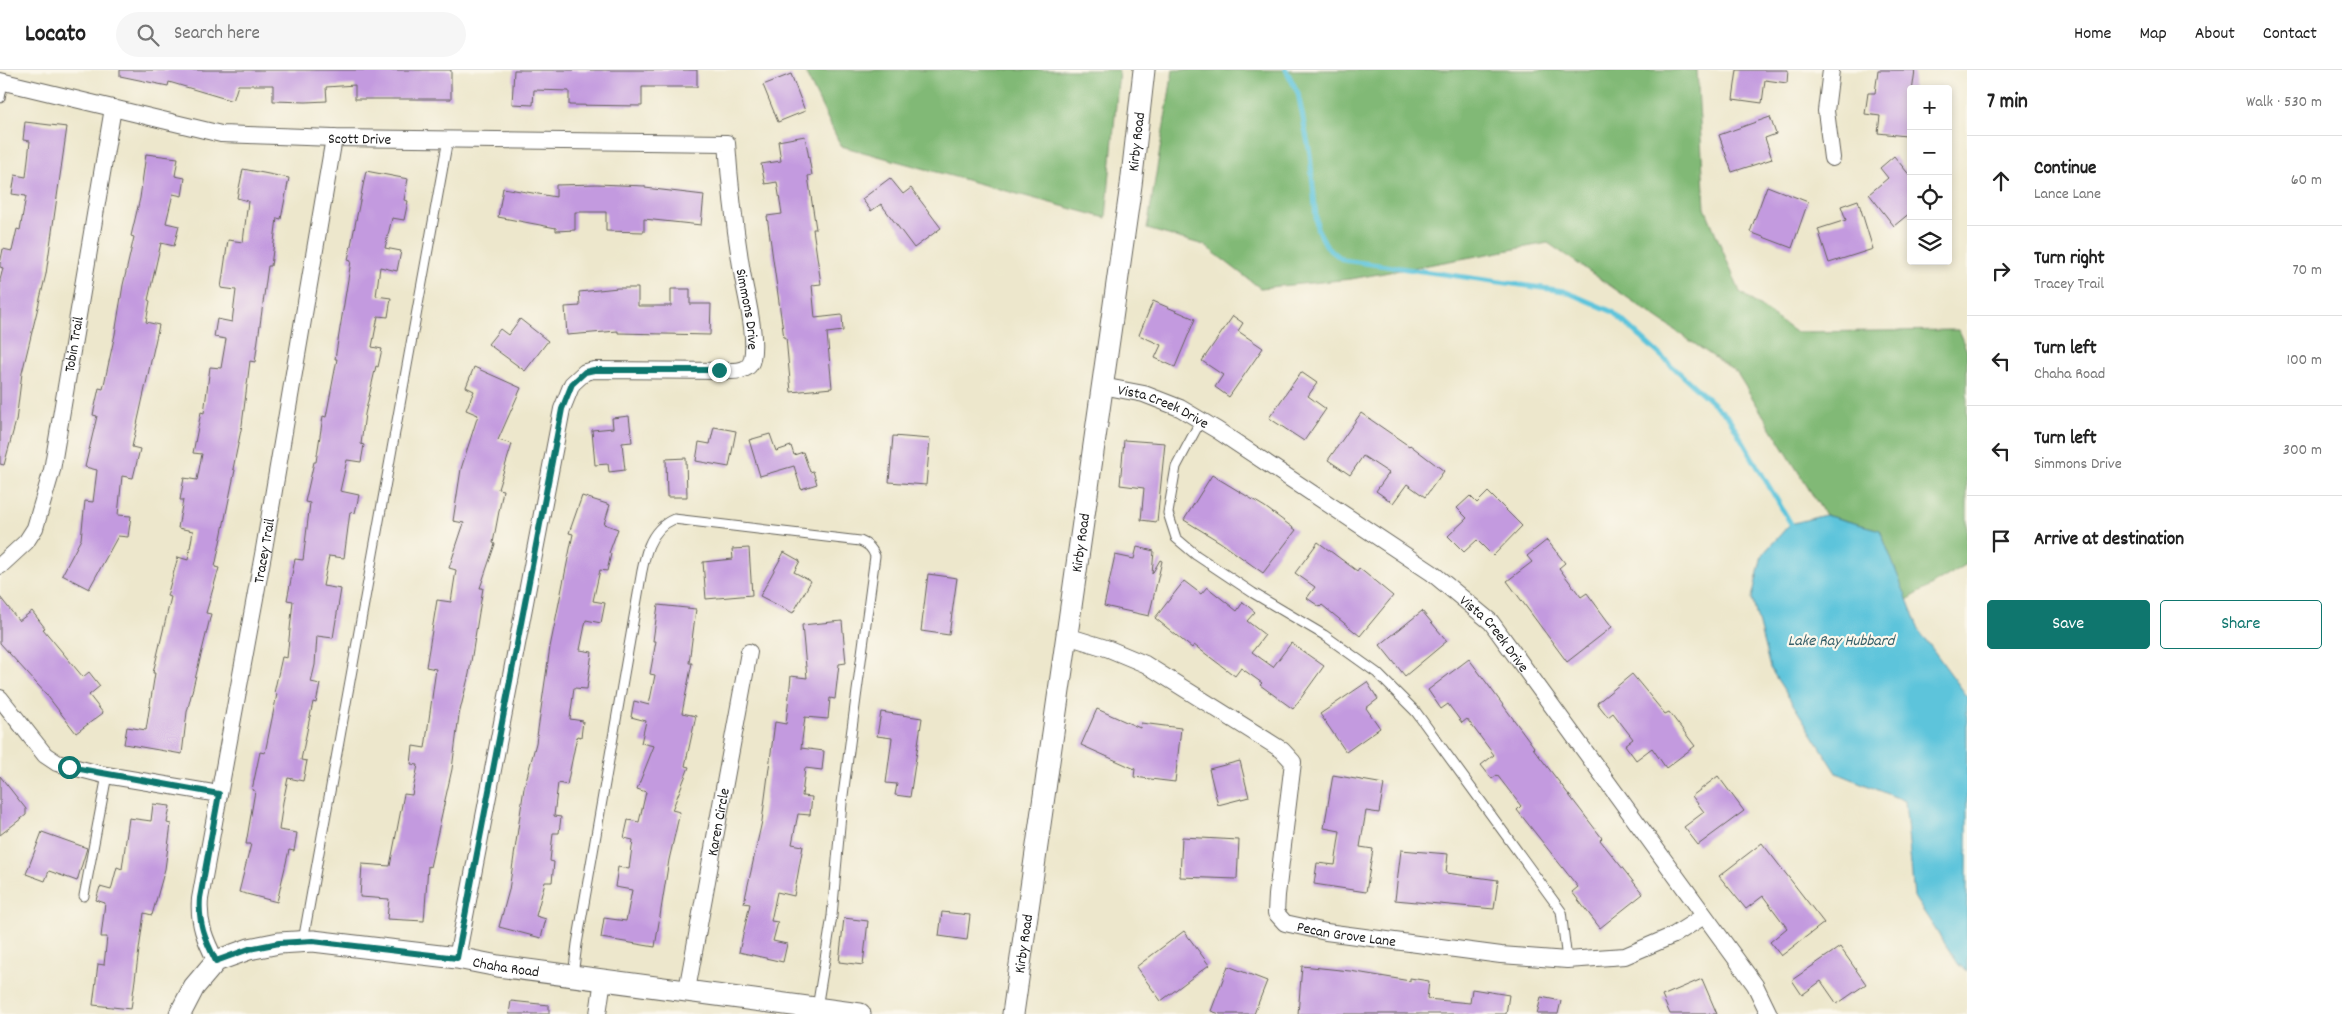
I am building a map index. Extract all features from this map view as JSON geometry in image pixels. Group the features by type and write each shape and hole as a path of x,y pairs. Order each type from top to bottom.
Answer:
{"street":[{"name":"Kirby Road","path":"1013,1014 1131,185 1144,70"},
{"path":"1831,70 1826,111 1832,158"},
{"name":"Scott Drive","path":"1,87 113,108 221,134 334,138 727,143"},
{"name":"Tobin Trail","path":"0,566 26,542 35,528 52,470 113,108"},
{"name":"Tracey Trail","path":"216,961 202,930 199,914 200,898 264,550 334,138"},
{"name":"Simmons Drive","path":"457,958 545,492 566,395 578,377 585,372 594,370 741,371 748,367 752,360 752,338 733,215 727,143"},
{"name":"Vista Creek Drive","path":"1102,386 1144,394 1180,408 1200,420 1305,487 1432,573 1491,622 1755,984 1769,1014"},
{"name":"Pecan Grove Lane","path":"1067,636 1109,649 1144,664 1282,750 1293,762 1276,914 1285,924 1326,932 1501,954 1567,960 1625,956 1674,935 1704,916"},
{"name":"Karen Circle","path":"687,990 749,652"},
{"path":"1,701 46,755 57,763 107,775 219,794"},
{"name":"Chaha Road","path":"216,961 256,948 279,943 303,942 457,958 498,966 860,1014"},
{"path":"180,1014 194,987 216,961"},
{"path":"598,1014 603,979"}],"lane":[{"path":"303,942 448,140"},
{"path":"1200,420 1176,468 1168,512 1176,538 1196,555 1253,593 1324,635 1377,673 1416,712 1561,911 1567,960"},
{"path":"574,976 577,944 645,554 652,538 662,524 674,518 860,541 867,544 873,550 875,556 842,803 832,916 817,1008"},
{"path":"84,896 107,775"}],"green space":[{"path":"804,70 1119,70 1106,218 841,146"},
{"path":"1173,70 1697,70 1705,208 1740,292 1795,332 1958,330 1967,351 1967,564 1907,600 1880,530 1825,515 1737,373 1548,243 1351,279 1260,288 1204,245 1147,229"}],"water":[{"name":"Lake Ray Hubbard","path":"1825,515 1880,530 1920,632 1967,696 1967,971 1959,965 1914,897 1905,801 1837,773 1770,668 1752,598 1762,555 1790,524"}],"building":[{"path":"120,70 451,70 451,99 355,99 355,85 326,87 327,101 273,101 273,85 238,85 233,101 169,82 168,86 120,76"},
{"path":"514,70 697,70 697,87 642,87 642,106 569,105 569,91 534,90 533,105 512,104"},
{"path":"1737,70 1788,70 1787,83 1765,80 1762,103 1733,99"},
{"path":"1878,70 1915,70 1913,85 1907,85 1906,136 1878,133 1880,116 1865,114 1868,93 1875,93"},
{"path":"791,74 805,111 778,122 763,85"},
{"path":"1770,117 1776,134 1765,138 1772,159 1732,172 1719,135"},
{"path":"25,122 67,127 46,274 22,373 16,421 4,465 0,464 0,280 3,268 0,267 0,264 3,249 12,251 17,229 20,230 26,196 12,194 15,175 26,177 30,141 23,140"},
{"path":"805,136 812,175 808,176 816,229 813,229 821,284 812,285 815,318 842,315 843,331 827,333 832,388 791,392 786,337 784,338 767,216 782,214 777,182 765,184 761,164 781,161 778,141"},
{"path":"146,154 178,158 175,176 185,178 182,196 173,194 166,223 179,226 174,246 161,243 148,300 150,301 146,322 159,325 132,447 140,449 133,478 122,476 118,515 131,516 128,537 118,536 89,589 62,575 81,539 85,501 93,502 97,470 85,467 97,416 93,415 99,388 103,389 134,237 131,236 140,198"},
{"path":"1894,156 1907,172 1907,215 1894,226 1869,194 1888,178 1880,168"},
{"path":"243,169 289,178 281,219 277,218 271,266 268,266 255,362 250,361 242,425 233,469 235,470 215,567 219,568 206,613 211,614 187,712 182,754 124,744 127,727 146,730 155,673 153,673 171,597 167,596 178,557 188,560 193,531 178,528 183,500 180,500 184,478 197,480 202,454 193,453 201,412 204,413 210,367 221,368 226,339 214,337 217,319 232,322 236,290 221,288 228,240 243,242 248,201 237,198"},
{"path":"366,171 408,179 404,200 408,201 404,220 392,218 385,248 401,251 397,271 380,267 376,296 391,298 388,317 378,316 372,347 382,349 378,367 376,366 365,414 361,444 364,445 361,462 347,460 340,491 359,495 355,513 350,512 344,558 329,556 323,586 341,589 333,638 317,636 315,665 311,682 320,684 316,703 313,702 301,760 307,761 303,781 288,778 283,802 279,830 297,833 294,851 289,850 277,902 239,892 251,844 246,844 255,791 252,790 260,752 265,753 277,694 274,693 282,657 287,658 293,601 287,600 295,559 303,560 310,503 305,502 314,462 316,462 323,416 326,417 337,359 335,359 351,261 348,260"},
{"path":"890,178 903,194 911,188 941,228 914,248 881,204 871,211 862,199"},
{"path":"556,185 645,186 645,188 704,195 701,225 644,219 644,232 606,231 606,212 575,212 575,230 556,231 556,228 498,217 503,188 556,197"},
{"path":"1767,186 1808,202 1792,248 1750,232"},
{"path":"1858,200 1873,249 1829,263 1818,229 1846,220 1841,206"},
{"path":"638,288 638,306 671,306 671,289 690,289 690,304 711,304 710,335 618,333 618,331 567,335 565,307 580,306 579,292"},
{"path":"1153,301 1195,319 1175,367 1155,358 1161,345 1139,335"},
{"path":"1233,316 1243,323 1238,331 1263,348 1229,397 1215,387 1223,375 1202,361"},
{"path":"520,319 548,341 525,371 488,344 500,329 508,335"},
{"path":"474,367 521,388 498,440 512,444 498,489 503,490 493,543 495,544 480,588 483,588 469,674 459,715 452,769 430,867 428,866 424,921 387,919 389,899 360,897 362,864 390,866 404,794 412,795 418,765 411,764 413,746 425,748 436,669 426,667 437,600 451,602 456,570 449,568 464,523 453,521 461,469 478,415 466,410 474,391 466,387"},
{"path":"1301,372 1317,383 1308,396 1326,409 1304,441 1269,418"},
{"path":"1361,413 1410,445 1444,471 1425,497 1407,484 1393,503 1376,491 1389,473 1363,456 1350,475 1328,460"},
{"path":"629,416 632,442 622,443 625,470 609,472 608,464 595,465 592,430 613,428 612,418"},
{"path":"714,427 736,431 729,467 696,461 699,442 710,444"},
{"path":"770,434 776,451 791,446 794,455 803,452 810,472 813,471 817,484 801,489 794,466 760,476 749,440"},
{"path":"893,436 930,439 926,485 889,482"},
{"path":"1124,440 1165,443 1157,522 1141,520 1144,488 1120,485"},
{"path":"686,458 687,497 667,497 666,459"},
{"path":"1212,475 1265,507 1296,530 1263,573 1220,542 1184,520"},
{"path":"1488,492 1522,526 1493,556 1477,540 1464,552 1448,536 1467,518 1457,508 1470,496 1477,503"},
{"path":"582,496 610,505 604,524 618,529 609,553 611,554 607,571 600,570 593,601 605,603 601,623 586,620 580,650 592,652 587,689 574,688 570,719 583,721 581,737 577,736 567,785 558,783 554,816 561,817 559,833 553,833 550,861 554,862 552,882 545,882 536,916 546,919 541,938 499,927 509,890 524,788 536,743 550,647 573,534 569,533"},
{"path":"1547,540 1565,563 1559,568 1581,597 1587,593 1612,627 1567,662 1507,581 1532,562 1527,556"},
{"path":"1318,542 1357,571 1359,568 1393,596 1360,636 1322,605 1320,607 1307,598 1315,587 1295,573"},
{"path":"1137,547 1154,551 1152,574 1160,560 1162,561 1149,616 1104,606 1115,555 1134,559"},
{"path":"749,548 752,595 706,599 703,562 733,559 732,549"},
{"path":"784,552 800,561 794,572 811,581 793,613 760,596"},
{"path":"928,574 957,578 949,635 921,631"},
{"path":"1184,581 1201,594 1207,587 1237,611 1243,602 1255,612 1247,621 1265,635 1252,652 1273,667 1291,643 1324,666 1293,709 1260,685 1262,683 1241,668 1235,676 1194,645 1192,648 1155,618"},
{"path":"0,597 19,621 32,611 45,628 43,629 83,677 89,672 100,686 89,695 103,713 76,733 46,694 0,643"},
{"path":"658,605 696,609 689,663 692,663 682,713 696,716 685,766 689,767 672,810 680,812 669,860 655,947 601,938 604,918 626,921 632,890 615,887 618,867 629,869 633,840 624,838 628,820 639,822 646,792 637,789 654,746 641,743 646,721 631,717 634,701 649,705 655,675 650,674 656,641 653,641"},
{"path":"1422,611 1447,641 1405,676 1380,645"},
{"path":"842,621 846,663 839,664 835,699 830,698 828,719 805,717 801,748 824,751 822,770 805,768 802,796 812,797 810,815 798,814 792,844 803,846 794,896 777,892 771,921 778,922 773,941 787,944 783,962 739,952 750,904 744,903 762,821 775,722 786,724 791,676 807,678 802,625"},
{"path":"1469,659 1533,748 1602,838 1600,840 1643,894 1600,928 1572,892 1578,887 1517,810 1521,806 1497,775 1492,779 1481,765 1494,755 1467,719 1462,723 1448,704 1441,709 1428,690"},
{"path":"1632,674 1665,714 1669,712 1695,746 1666,768 1652,748 1636,760 1625,745 1633,739 1613,713 1608,717 1597,703"},
{"path":"1367,682 1378,699 1366,708 1380,728 1346,752 1320,714"},
{"path":"1097,709 1140,728 1141,723 1181,728 1175,782 1134,777 1135,769 1081,745"},
{"path":"881,712 922,718 910,797 895,795 897,784 886,783 892,738 877,736"},
{"path":"1240,761 1249,797 1218,805 1209,769"},
{"path":"1333,775 1384,784 1379,813 1366,811 1360,847 1373,849 1366,892 1314,884 1317,863 1335,865 1340,831 1324,828"},
{"path":"0,776 26,809 26,815 0,835"},
{"path":"1718,776 1744,811 1698,845 1684,827 1704,812 1692,796"},
{"path":"153,804 170,806 167,823 171,824 165,869 152,915 144,913 131,1009 93,1005 98,964 104,965 107,937 101,937 105,903 96,900 100,887 111,890 117,867 122,869 129,818 151,821"},
{"path":"42,832 87,848 77,881 49,871 45,881 26,874"},
{"path":"1182,837 1239,840 1237,879 1180,877"},
{"path":"1762,843 1824,923 1781,956 1770,942 1787,928 1763,896 1746,909 1719,876"},
{"path":"1401,850 1448,854 1446,873 1498,880 1494,909 1395,900"},
{"path":"942,912 970,915 967,940 939,936"},
{"path":"844,918 868,921 863,965 839,962"},
{"path":"1184,931 1209,965 1161,1001 1136,967"},
{"path":"1840,947 1866,984 1837,1004 1821,981 1802,995 1792,980"},
{"path":"1228,966 1267,981 1254,1014 1220,1014 1211,1011"},
{"path":"1302,966 1350,971 1410,981 1410,978 1429,981 1427,999 1470,1003 1472,989 1509,995 1506,1014 1298,1014"},
{"path":"1702,979 1717,1014 1670,1014 1662,996"},
{"path":"1541,997 1561,1001 1558,1014 1537,1014"},
{"path":"511,1001 549,1005 549,1014 509,1014"}],"waterway":[{"path":"1286,70 1298,93 1310,154 1317,228 1327,247 1343,260 1564,291 1613,312 1729,418 1794,529"}],"route":[{"path":"69,767 219,794 200,898 199,914 206,943 216,961 249,949 279,943 313,941 392,952 457,958 547,482 566,395 578,377 585,372 594,370 719,370"}]}
